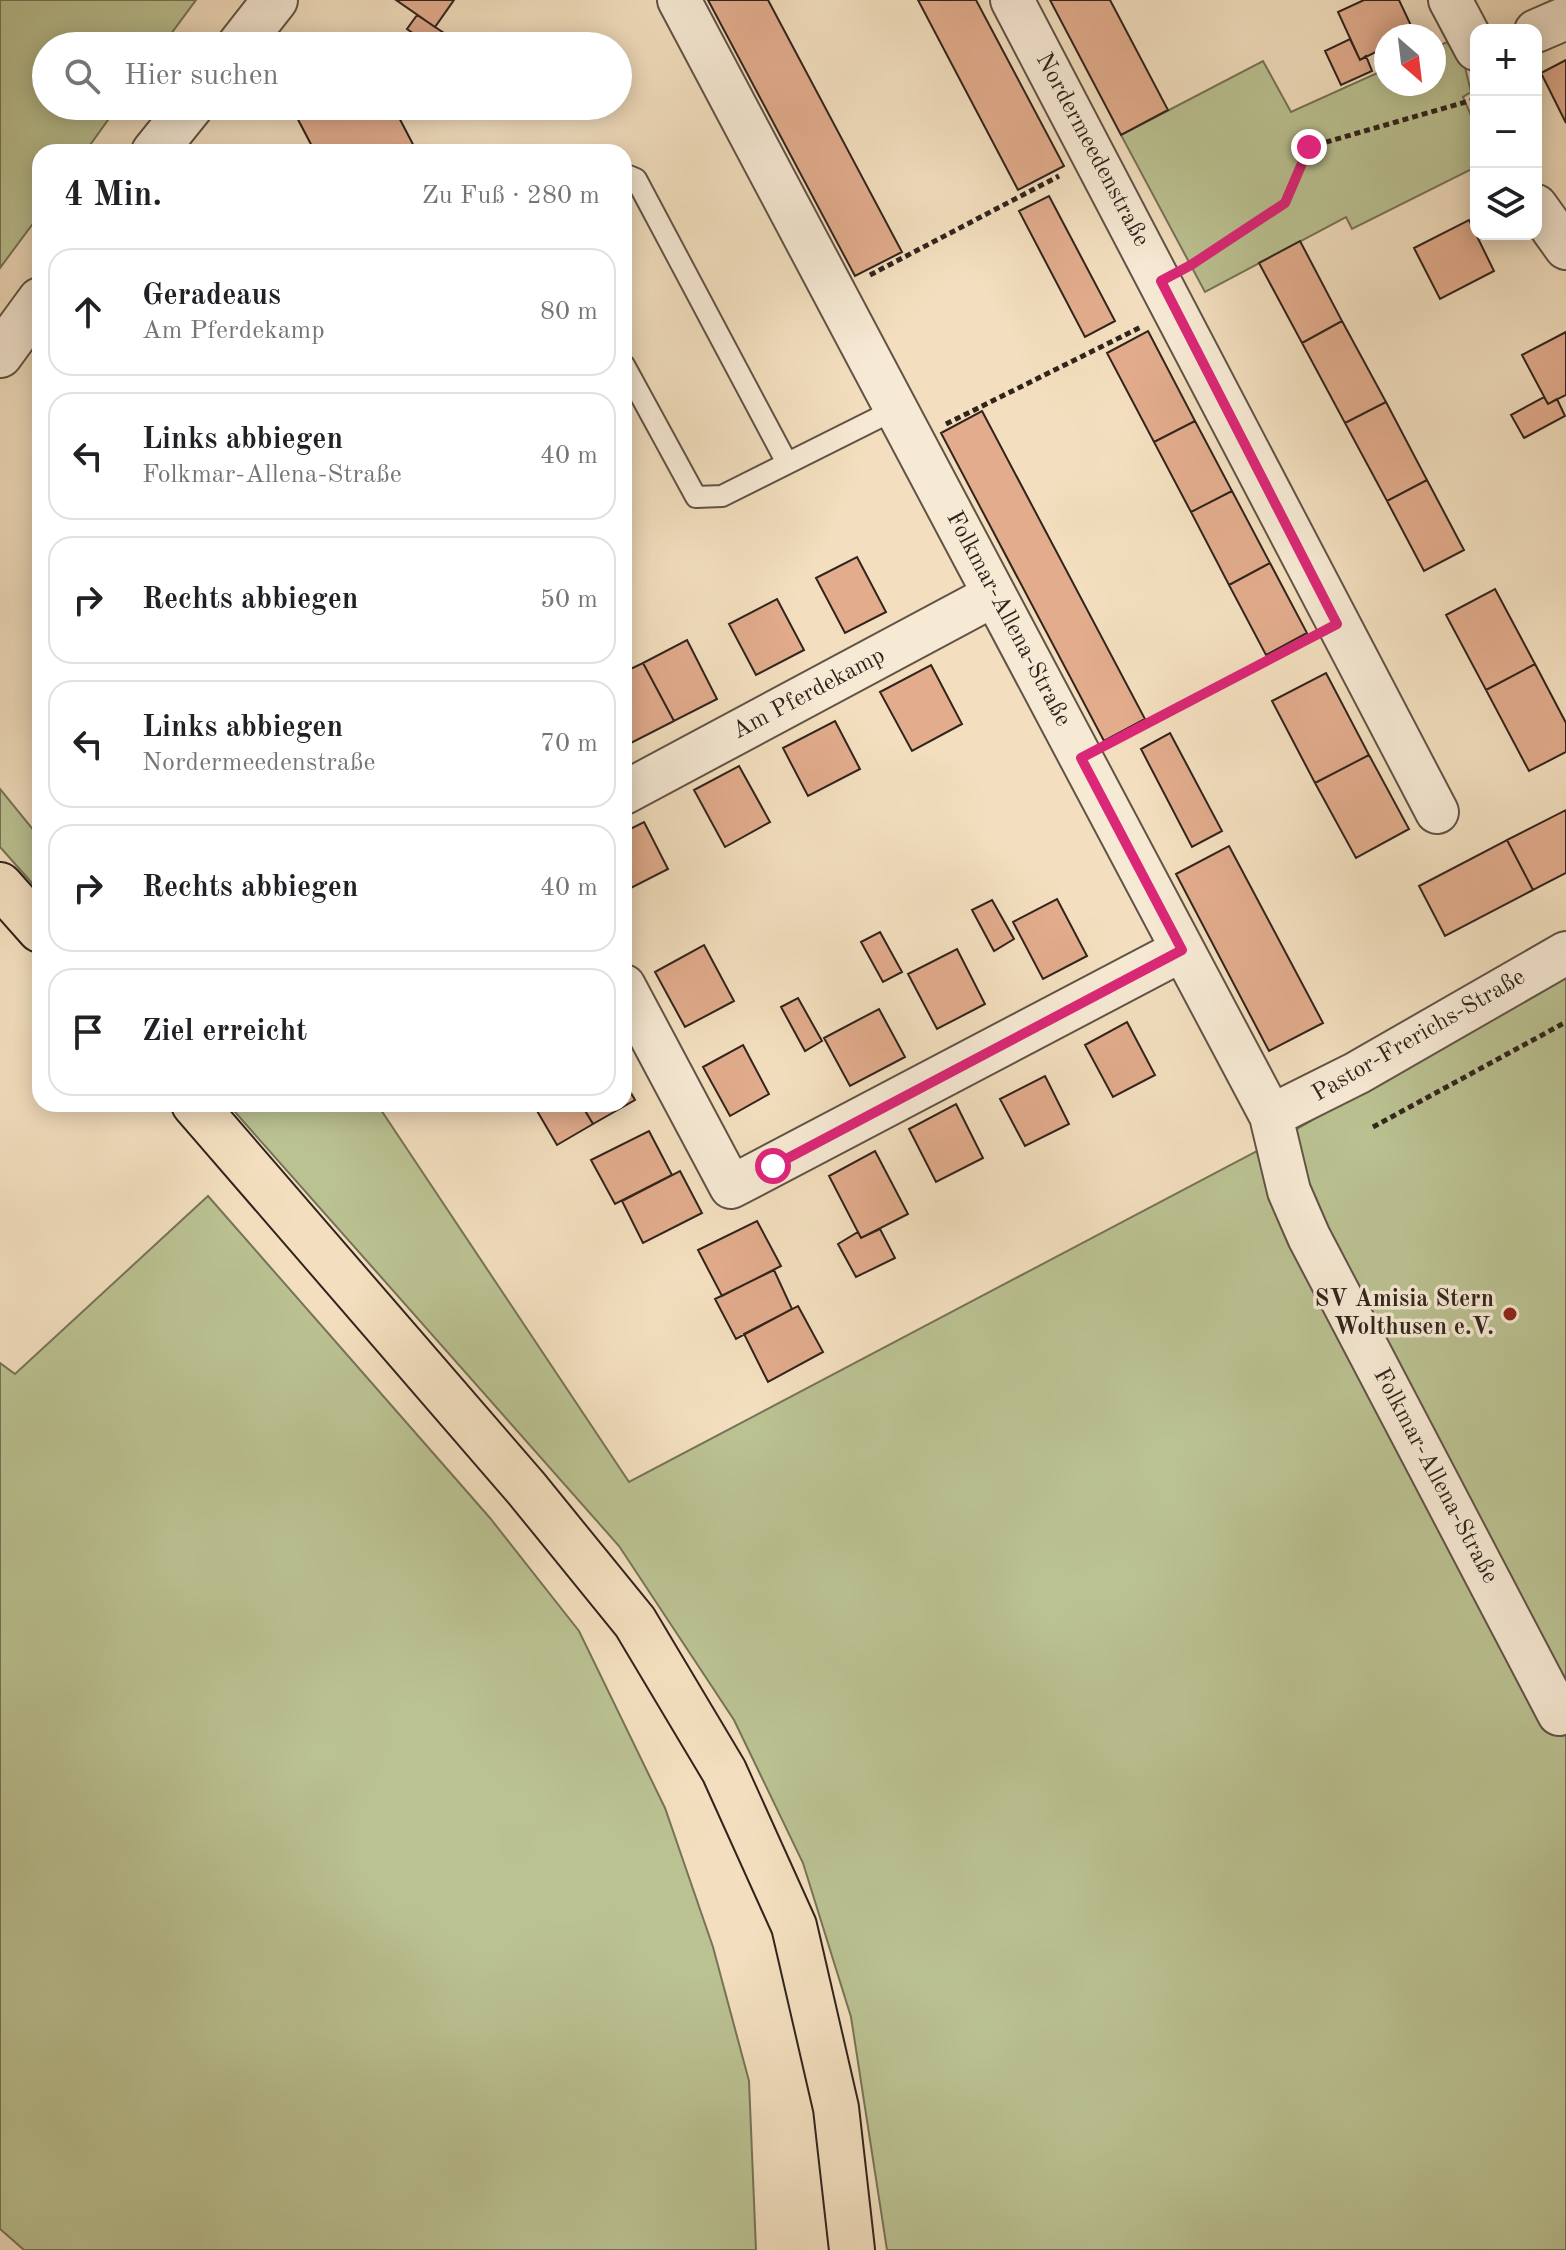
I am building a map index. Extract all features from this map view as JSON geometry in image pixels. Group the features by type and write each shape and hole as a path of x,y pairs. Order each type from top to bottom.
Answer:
{"highway":[{"path":"0,885 32,921"},
{"path":"201,1112 526,1488 635,1622 724,1771 794,1926 836,2108 852,2250"}],"street":[{"path":"250,32 275,0"},
{"name":"Folkmar-Allena-Straße","path":"679,0 1271,1116 1274,1142 1289,1191 1309,1237 1559,1714"},
{"name":"Nordermeedenstraße","path":"1012,0 1437,812"},
{"path":"1450,0 1470,38"},
{"path":"1542,28 1566,18"},
{"path":"160,144 180,120"},
{"path":"1542,214 1566,248"},
{"path":"0,355 32,311"},
{"name":"Am Pferdekamp","path":"632,789 994,595"},
{"path":"632,1001 731,1187 1182,950"},
{"name":"Pastor-Frerichs-Straße","path":"1271,1116 1357,1073 1566,953"}],"lane":[{"path":"632,177 636,179 787,463"},
{"path":"632,380 696,497 722,496 787,463 904,425"}],"path":[{"path":"904,425 1168,295 1191,265 1285,203 1309,147 1470,101"},
{"path":"836,293 1096,157"},
{"path":"1081,758 1337,624"},
{"path":"1373,1127 1566,1022"}],"green space":[{"path":"0,0 196,0 172,32 32,32 32,120 108,120 91,144 32,144 32,225 0,268"},
{"path":"1446,42 1464,63 1470,88 1470,93 1463,97 1470,113 1470,170 1352,229 1346,217 1205,292 1121,135 1263,61 1291,112 1374,74 1374,96 1446,96"},
{"path":"0,789 32,828 32,883 0,847"},
{"path":"1566,974 1566,2250 887,2250 851,2017 803,1863 734,1720 619,1546 235,1112 382,1112 629,1482 1274,1142"},
{"path":"208,1196 490,1518 579,1631 665,1808 713,1947 749,2081 756,2250 24,2250 0,2229 0,1363 15,1374"}],"building":[{"path":"396,0 454,0 435,27"},
{"path":"708,0 768,0 902,252 855,276"},
{"path":"918,0 976,0 1064,166 1018,190"},
{"path":"1050,0 1110,0 1168,110 1121,135"},
{"path":"1364,0 1399,0 1410,24 1374,24 1374,53 1360,60 1338,12"},
{"path":"417,15 442,32 411,32 407,29"},
{"path":"1350,39 1360,60 1366,56 1372,71 1341,85 1325,51"},
{"path":"1566,60 1566,123 1542,75"},
{"path":"298,120 400,120 413,144 311,144"},
{"path":"1049,196 1115,321 1085,337 1019,211"},
{"path":"1469,220 1470,240 1479,240 1494,271 1440,299 1414,248"},
{"path":"1300,241 1342,321 1302,343 1259,263"},
{"path":"1342,321 1386,402 1345,423 1302,343"},
{"path":"1148,331 1195,421 1154,442 1107,353"},
{"path":"1566,332 1566,395 1548,404 1522,355"},
{"path":"1544,397 1548,404 1557,399 1565,416 1524,438 1511,415"},
{"path":"1386,402 1427,480 1387,501 1345,423"},
{"path":"982,411 1145,719 1104,741 941,433"},
{"path":"1195,421 1232,491 1191,512 1154,442"},
{"path":"1427,480 1464,550 1424,571 1387,501"},
{"path":"1232,491 1270,563 1229,585 1191,512"},
{"path":"857,557 886,612 845,633 816,578"},
{"path":"1270,563 1307,633 1266,655 1229,585"},
{"path":"1495,589 1535,664 1486,690 1446,615"},
{"path":"777,599 804,650 756,675 729,624"},
{"path":"687,640 717,699 674,721 643,663"},
{"path":"643,663 674,721 632,742 632,668"},
{"path":"1535,664 1566,723 1566,752 1529,771 1486,690"},
{"path":"931,665 962,724 912,751 880,692"},
{"path":"1326,673 1369,755 1315,783 1272,701"},
{"path":"835,721 860,769 808,796 783,748"},
{"path":"1170,733 1222,831 1192,847 1141,749"},
{"path":"1369,755 1409,829 1356,858 1315,783"},
{"path":"739,766 770,822 725,847 694,790"},
{"path":"1566,810 1566,873 1533,890 1507,840"},
{"path":"644,822 668,869 632,887 632,828"},
{"path":"1507,840 1533,890 1445,936 1419,886"},
{"path":"1229,846 1323,1023 1269,1051 1176,874"},
{"path":"1057,899 1087,956 1043,979 1013,922"},
{"path":"992,900 1014,939 994,951 972,910"},
{"path":"880,932 902,972 883,982 861,942"},
{"path":"704,945 734,1001 685,1027 655,972"},
{"path":"957,949 985,1004 937,1029 908,974"},
{"path":"798,998 822,1041 805,1051 781,1007"},
{"path":"879,1009 905,1057 850,1086 824,1038"},
{"path":"1127,1022 1155,1075 1113,1097 1085,1045"},
{"path":"743,1045 769,1094 730,1116 703,1067"},
{"path":"1045,1076 1069,1124 1025,1146 1000,1099"},
{"path":"956,1104 983,1158 936,1182 909,1129"},
{"path":"538,1112 586,1112 593,1124 557,1145"},
{"path":"586,1112 614,1112 593,1124"},
{"path":"649,1131 672,1175 615,1204 591,1160"},
{"path":"875,1151 908,1214 861,1238 829,1176"},
{"path":"680,1171 702,1213 643,1243 622,1201"},
{"path":"757,1221 781,1266 722,1296 698,1250"},
{"path":"880,1229 895,1258 856,1277 838,1244 858,1232 861,1238"},
{"path":"774,1270 792,1309 736,1339 715,1299"},
{"path":"798,1306 823,1352 768,1382 744,1334"}],"place":[{"name":"SV Amisia Stern Wolthusen e.V.","path":"1510,1314"}],"route":[{"path":"773,1166 1182,950 1081,758 1337,624 1161,281 1191,265 1285,203 1309,147"}]}
